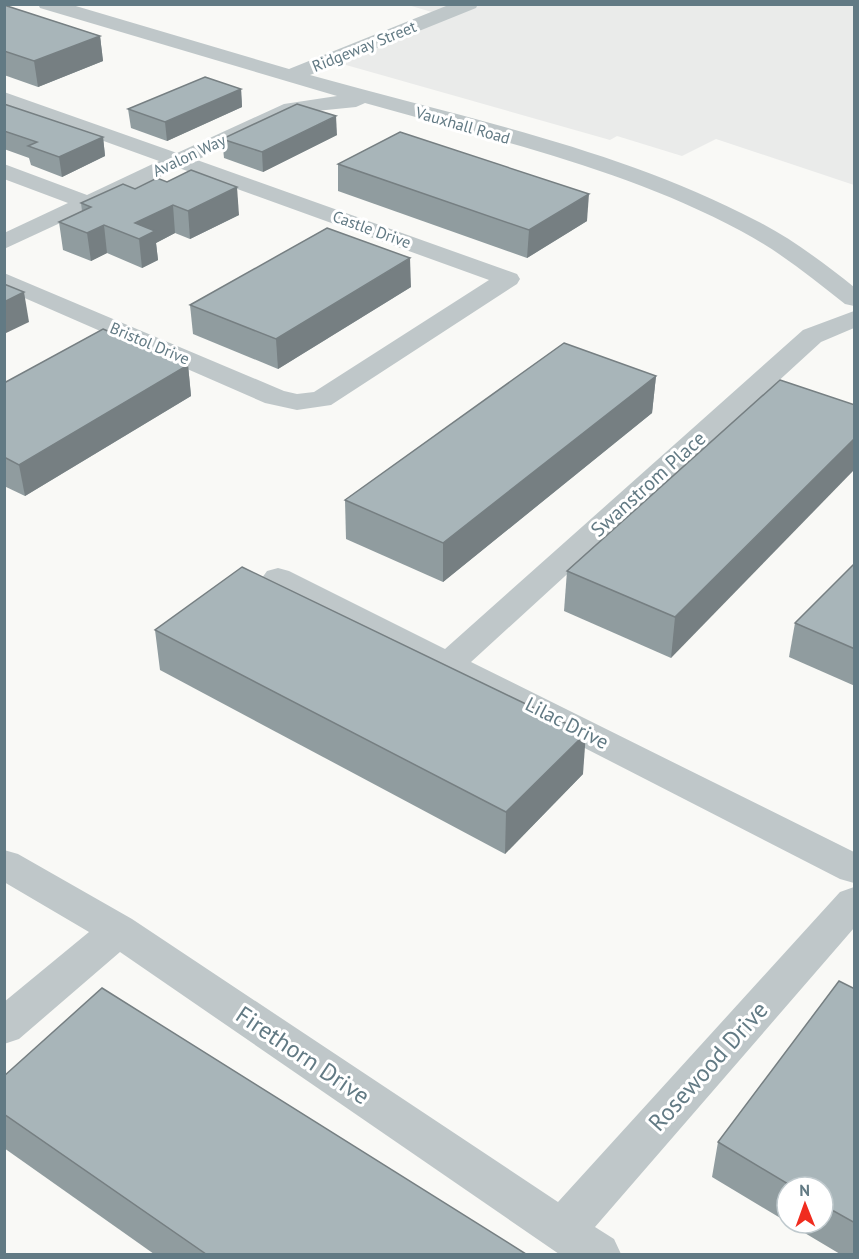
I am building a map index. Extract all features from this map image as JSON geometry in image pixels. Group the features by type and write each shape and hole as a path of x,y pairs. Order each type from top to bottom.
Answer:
{"street":[{"name":"Vauxhall Road","path":"47,4 557,152 666,188 734,218 796,254 855,299"},
{"name":"Ridgeway Street","path":"296,76 469,4"},
{"path":"291,108 299,93 296,76"},
{"name":"Castle Drive","path":"4,98 508,279 321,399 297,402"},
{"name":"Avalon Way","path":"4,242 291,108 329,102 378,101"},
{"path":"4,171 88,203"},
{"path":"4,191 63,215"},
{"name":"Bristol Drive","path":"4,280 275,398 297,402"},
{"name":"Swanstrom Place","path":"450,663 812,336 855,319"},
{"name":"Lilac Drive","path":"278,579 450,663 855,869"},
{"name":"Firethorn Drive","path":"4,864 118,930 597,1254"},
{"name":"Rosewood Drive","path":"562,1231 855,902"},
{"path":"4,1027 118,930"}],"shaded area":[{"path":"408,5 854,5 854,185 716,139 682,156 617,136 610,140 332,61 442,15"}],"building":[{"path":"4,5 100,36 34,61 4,51"},
{"path":"205,77 241,89 165,122 128,109"},
{"path":"4,104 103,137 59,157 28,146 37,142 4,131"},
{"path":"297,104 336,116 262,152 222,139"},
{"path":"400,132 589,194 529,230 338,164"},
{"path":"191,170 237,187 188,211 173,205 135,223 155,231 139,239 104,225 87,233 59,222 91,207 81,203 123,184 135,189 157,178 167,182"},
{"path":"327,228 410,258 276,339 190,305"},
{"path":"4,284 24,292 4,302"},
{"path":"103,329 188,365 19,465 4,457 4,383"},
{"path":"564,343 656,376 443,543 345,500"},
{"path":"780,380 855,405 855,438 675,617 567,571"},
{"path":"855,563 855,649 795,623"},
{"path":"242,567 586,733 506,812 155,630"},
{"path":"839,981 855,989 855,1223 835,1212 835,1175 775,1176 718,1142"},
{"path":"102,988 526,1254 206,1254 4,1114 4,1076"}]}
